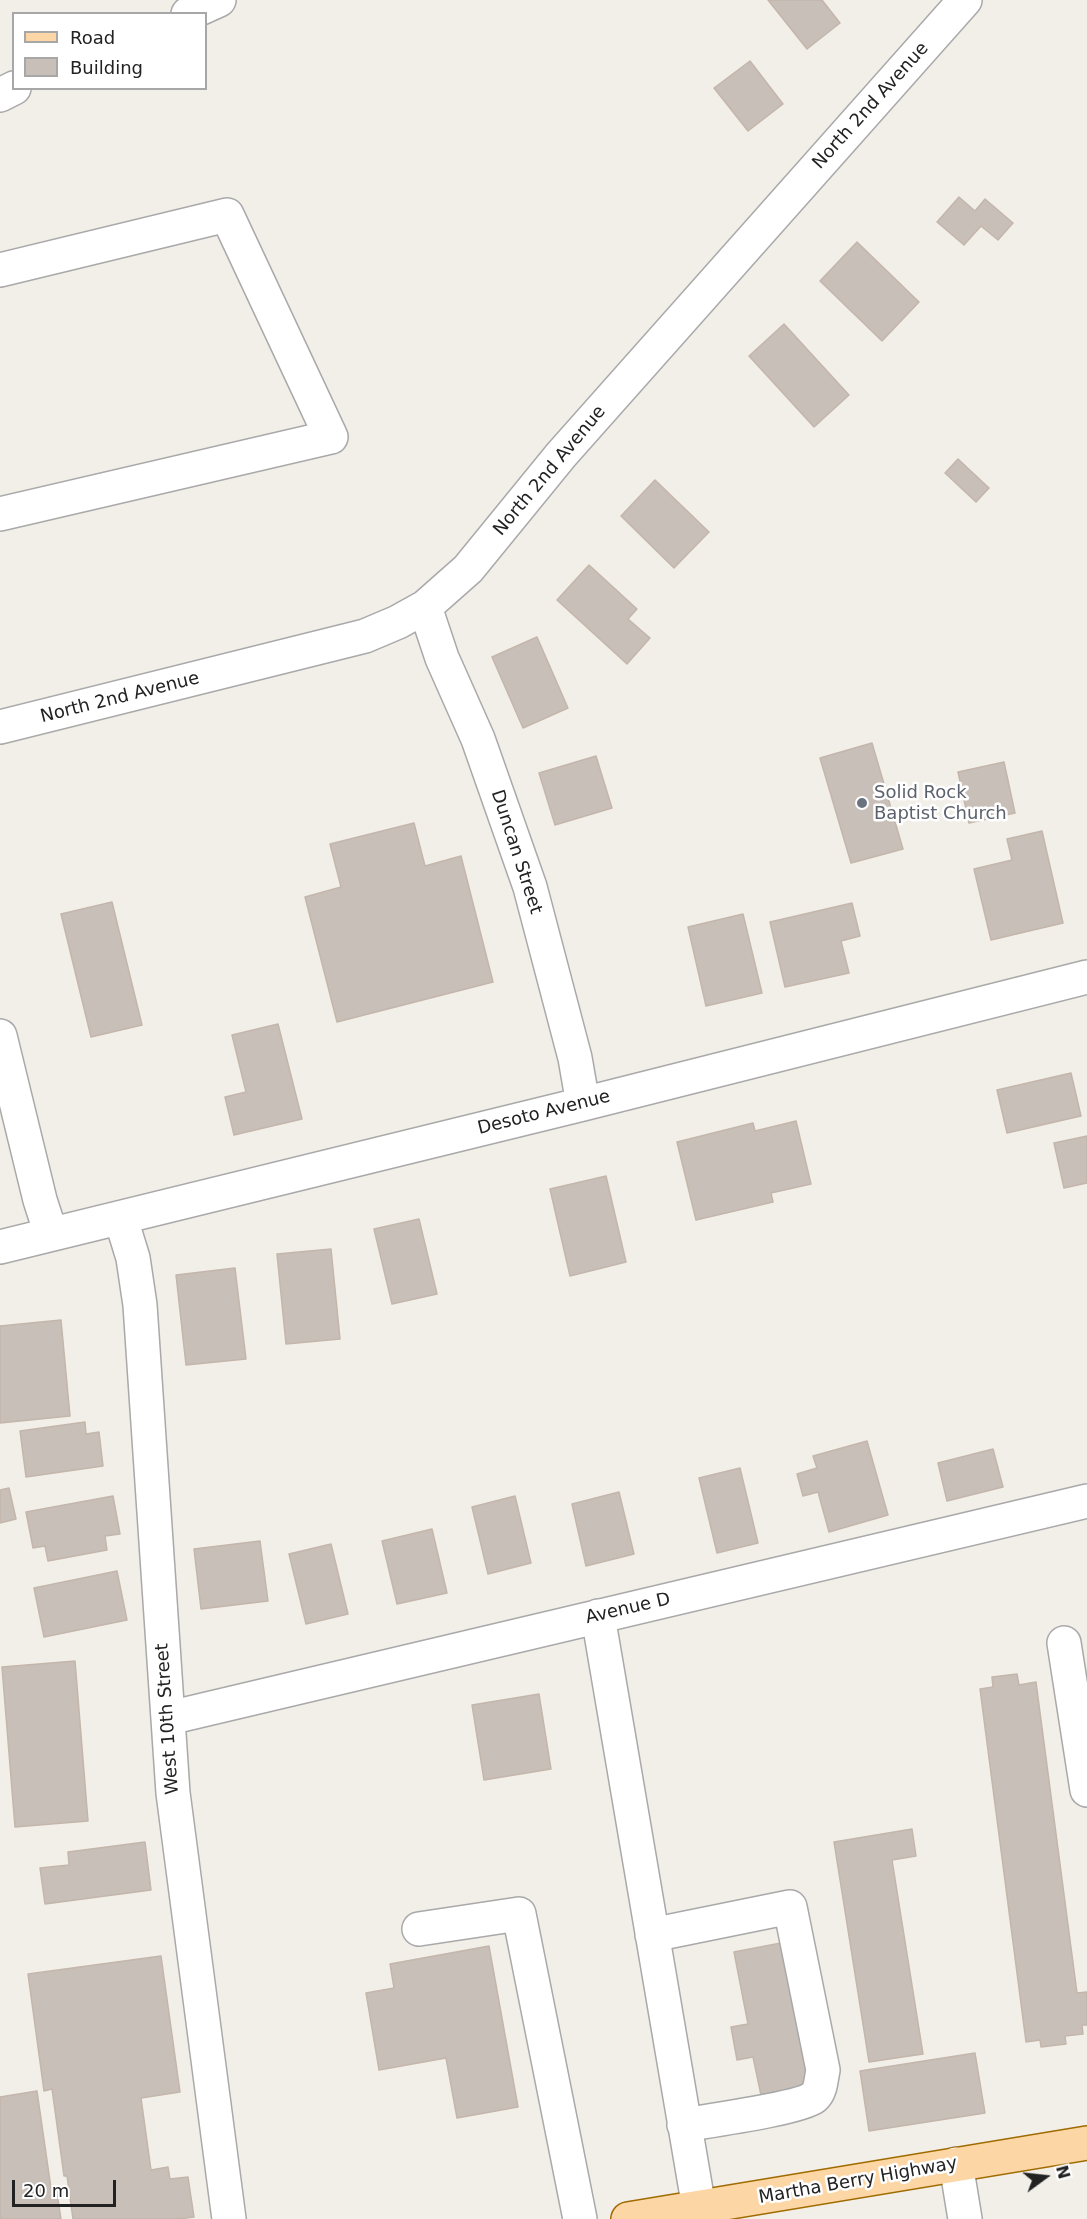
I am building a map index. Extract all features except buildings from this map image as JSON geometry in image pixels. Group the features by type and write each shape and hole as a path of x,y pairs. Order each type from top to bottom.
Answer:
{"main road":[{"name":"Martha Berry Highway","path":"628,2219 1087,2143"}],"street":[{"path":"192,12 219,0"},
{"name":"North 2nd Avenue","path":"0,727 365,636 425,607 468,569 561,455 965,0"},
{"path":"0,270 227,215 331,437 0,514"},
{"name":"Duncan Street","path":"425,607 442,658 478,739 530,887 575,1059 583,1104"},
{"name":"Desoto Avenue","path":"0,1247 583,1104 1087,976"},
{"path":"0,1036 40,1200 51,1234"},
{"name":"West 10th Street","path":"121,1219 133,1258 140,1305 169,1718 172,1793 229,2219"},
{"name":"Avenue D","path":"169,1718 1087,1501"},
{"path":"598,1616 699,2208"},
{"path":"1064,1643 1087,1790"},
{"path":"652,1935 790,1907 823,2070 818,2092 813,2098 781,2107 684,2125"},
{"path":"419,1929 519,1914 580,2219"},
{"path":"956,2164 966,2219"}],"place":[{"name":"Solid Rock Baptist Church","path":"862,803"}]}
